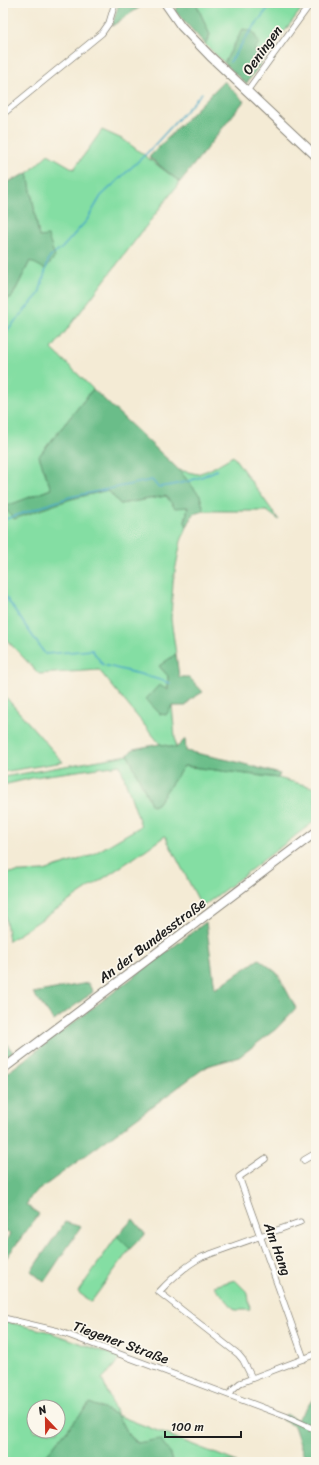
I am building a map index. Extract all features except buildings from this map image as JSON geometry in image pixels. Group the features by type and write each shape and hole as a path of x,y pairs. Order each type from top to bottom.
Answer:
{"main road":[{"path":"165,3 172,15 191,37 316,156"},
{"name":"An der Bundesstraße","path":"3,1069 316,832"}],"street":[{"path":"3,114 102,33 109,23 115,3"},
{"name":"Oeningen","path":"246,91 311,3"},
{"path":"304,1160 316,1153"},
{"name":"Am Hang","path":"265,1159 239,1177 304,1359"},
{"path":"252,1378 243,1360 238,1354 159,1292 176,1274 189,1264 202,1257 300,1222"},
{"name":"Tiegener Straße","path":"3,1318 58,1331 285,1416 316,1430"},
{"path":"229,1395 232,1389 240,1383 316,1354"}],"green space":[{"path":"119,3 146,3 112,26"},
{"path":"180,3 196,3 210,35 205,44 175,11"},
{"path":"196,3 306,3 269,52 259,57 254,50 259,43 253,32 243,29 224,63 205,44 210,35"},
{"path":"243,29 253,32 259,43 254,50 259,57 269,52 246,84 224,63"},
{"path":"224,81 244,101 180,182 149,157"},
{"path":"102,130 124,140 180,182 52,349 93,389 39,456 51,489 5,507 71,499 108,490 120,504 166,496 188,507 185,522 187,527 181,541 173,581 171,619 176,654 159,666 168,676 168,691 172,706 176,748 160,744 99,670 39,674 3,636 3,301 12,297 30,261 39,237 28,173 48,154 74,169"},
{"path":"28,173 39,237 48,236 55,257 45,269 30,261 12,297 3,301 3,184"},
{"path":"93,389 179,470 200,496 204,511 193,514 187,527 185,522 188,507 175,508 166,496 120,504 108,490 71,499 14,519 4,507 51,489 39,456"},
{"path":"233,456 279,520 267,511 204,511 200,496 179,470 197,474 209,470"},
{"path":"176,654 179,677 189,677 203,692 191,699 186,706 172,706 166,715 160,714 146,699 159,685 168,690 168,676 159,666"},
{"path":"3,694 63,762 3,772"},
{"path":"185,739 186,751 233,761 280,774 278,778 184,766 157,804 152,806 128,755 133,749 160,744 176,748"},
{"path":"128,755 152,806 157,804 184,766 278,778 316,788 316,820 202,907 165,836 9,941 3,902 3,873 44,871 90,856 141,826 120,765 41,776 3,785 3,777"},
{"path":"206,922 215,989 259,959 277,973 296,1008 276,1029 239,1057 207,1066 32,1195 26,1205 39,1214 6,1258 3,1256 3,1245 10,1234 3,1229 3,1076"},
{"path":"88,983 93,992 54,1021 33,993"},
{"path":"3,1039 13,1052 3,1060"},
{"path":"133,1219 145,1234 130,1249 117,1236"},
{"path":"65,1222 81,1227 44,1282 31,1271"},
{"path":"117,1236 130,1249 91,1302 78,1292"},
{"path":"235,1280 248,1293 250,1310 235,1310 214,1286"},
{"path":"3,1321 46,1331 121,1358 102,1379 117,1415 90,1403 66,1431 66,1399 26,1399 26,1439 59,1439 40,1462 3,1462"},
{"path":"316,1395 316,1462 302,1462 305,1459 294,1426 282,1420 286,1414 297,1420"},
{"path":"90,1403 117,1415 127,1433 137,1443 160,1439 169,1451 172,1462 40,1462 59,1439 66,1439 66,1431"},
{"path":"117,1415 237,1462 172,1462 169,1451 138,1443 127,1433"}],"waterway":[{"path":"230,62 247,36 272,3"},
{"path":"3,335 39,294 49,258 62,248 87,220 101,196 148,152 202,93"},
{"path":"3,520 70,497 152,480 158,487 173,485 188,482 217,470"},
{"path":"3,593 45,654 92,650 103,665 170,683"}]}
